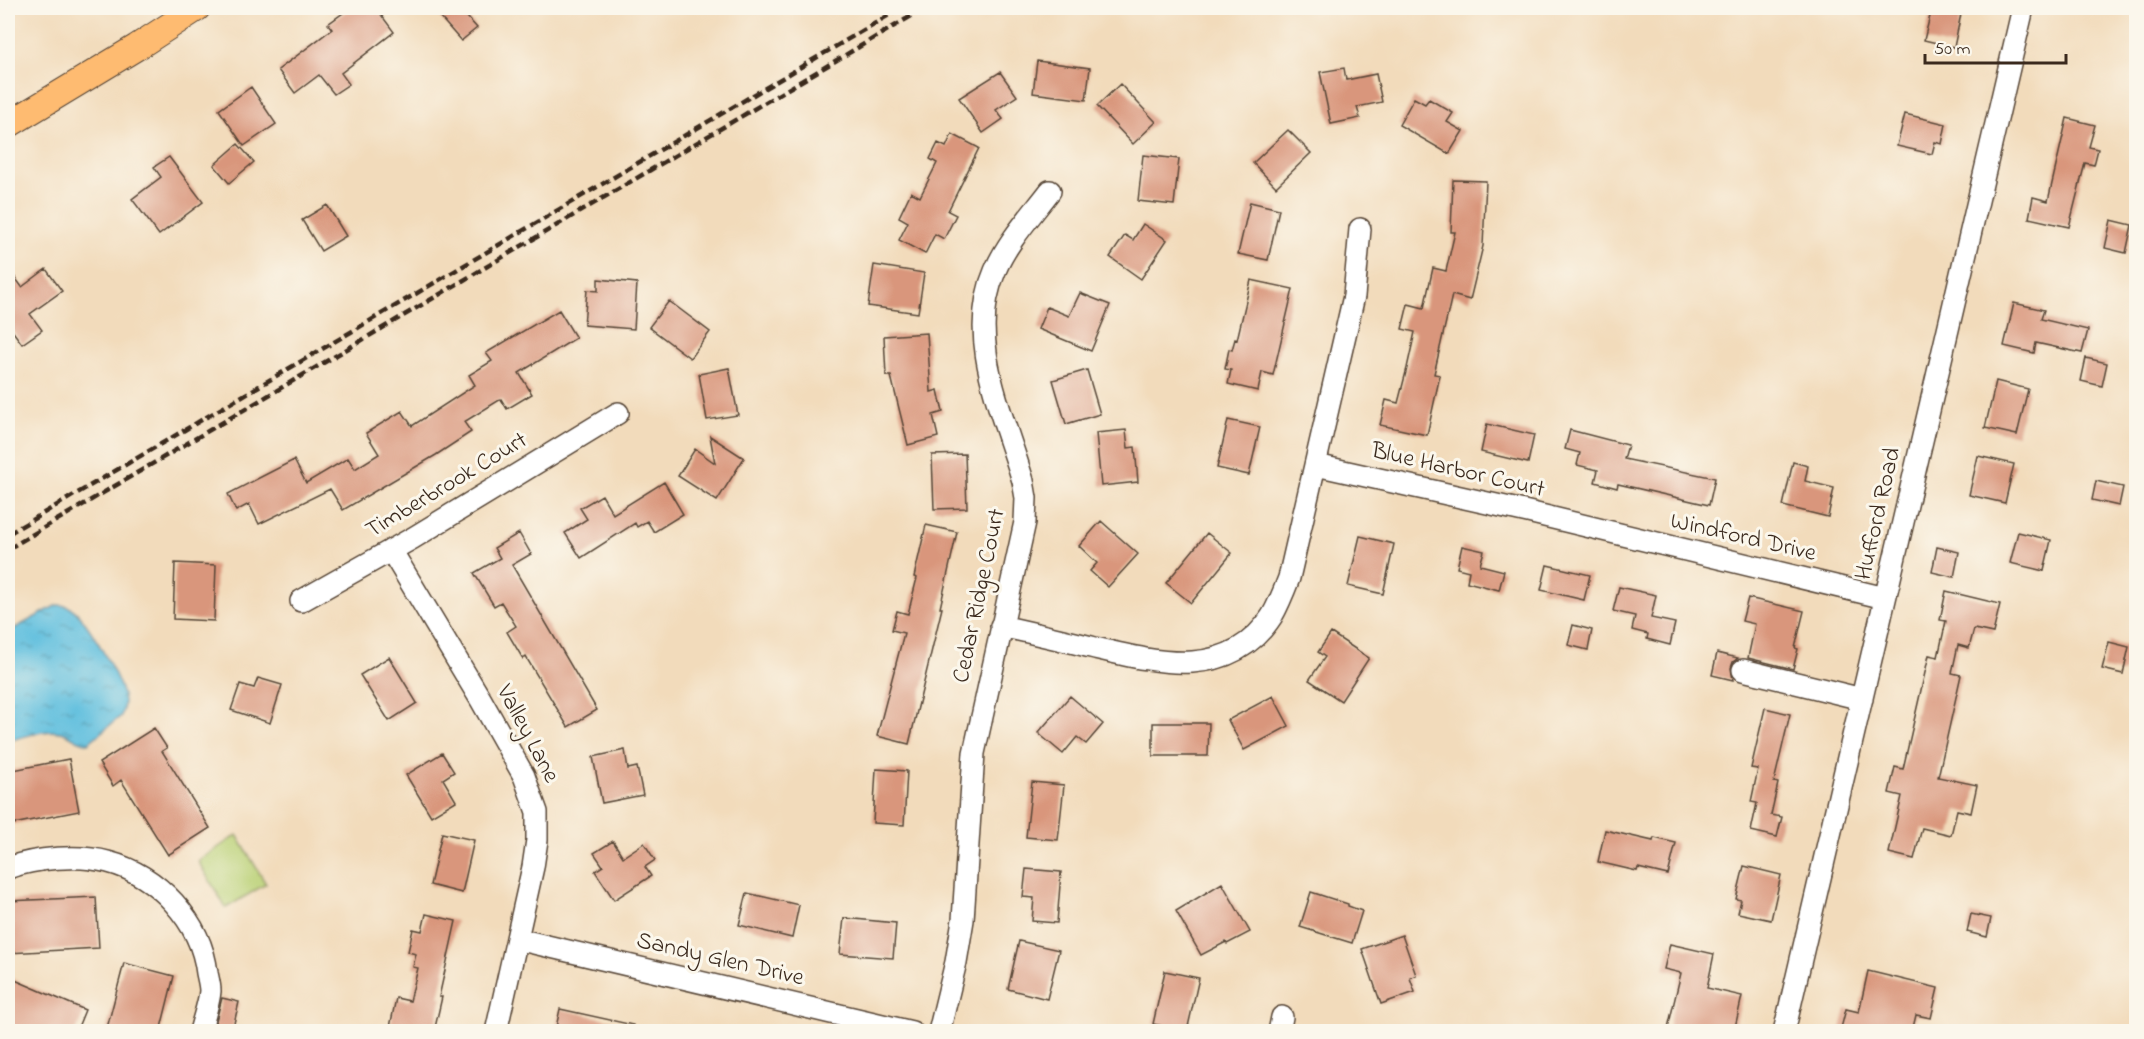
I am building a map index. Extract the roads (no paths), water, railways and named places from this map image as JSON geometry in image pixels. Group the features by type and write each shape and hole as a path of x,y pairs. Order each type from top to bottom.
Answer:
{"main road":[{"path":"8,125 197,8"}],"street":[{"name":"Hufford Road","path":"1784,1032 2023,8"},
{"name":"Cedar Ridge Court","path":"939,1032 956,962 963,920 974,753 1025,522 1026,498 1018,462 991,378 985,348 984,319 989,289 1002,256 1050,191"},
{"path":"1001,626 1165,663 1206,661 1233,651 1254,638 1272,616 1289,578 1354,296 1360,229"},
{"name":"Timberbrook Court","path":"301,601 392,550 618,413"},
{"name":"Blue Harbor Court","path":"1316,465 1590,528"},
{"name":"Windford Drive","path":"1590,528 1885,598"},
{"name":"Valley Lane","path":"392,550 481,700 524,776 535,802 537,840 496,1032"},
{"path":"1743,670 1862,699"},
{"path":"8,868 47,859 107,861 150,882 171,900 200,939 210,991 200,1032"},
{"name":"Sandy Glen Drive","path":"517,939 912,1032"}],"water":[{"path":"57,605 71,608 95,637 118,681 124,708 121,716 88,743 54,731 8,741 8,632"}],"railway":[{"path":"8,534 901,8"},
{"path":"8,549 925,8"}]}
